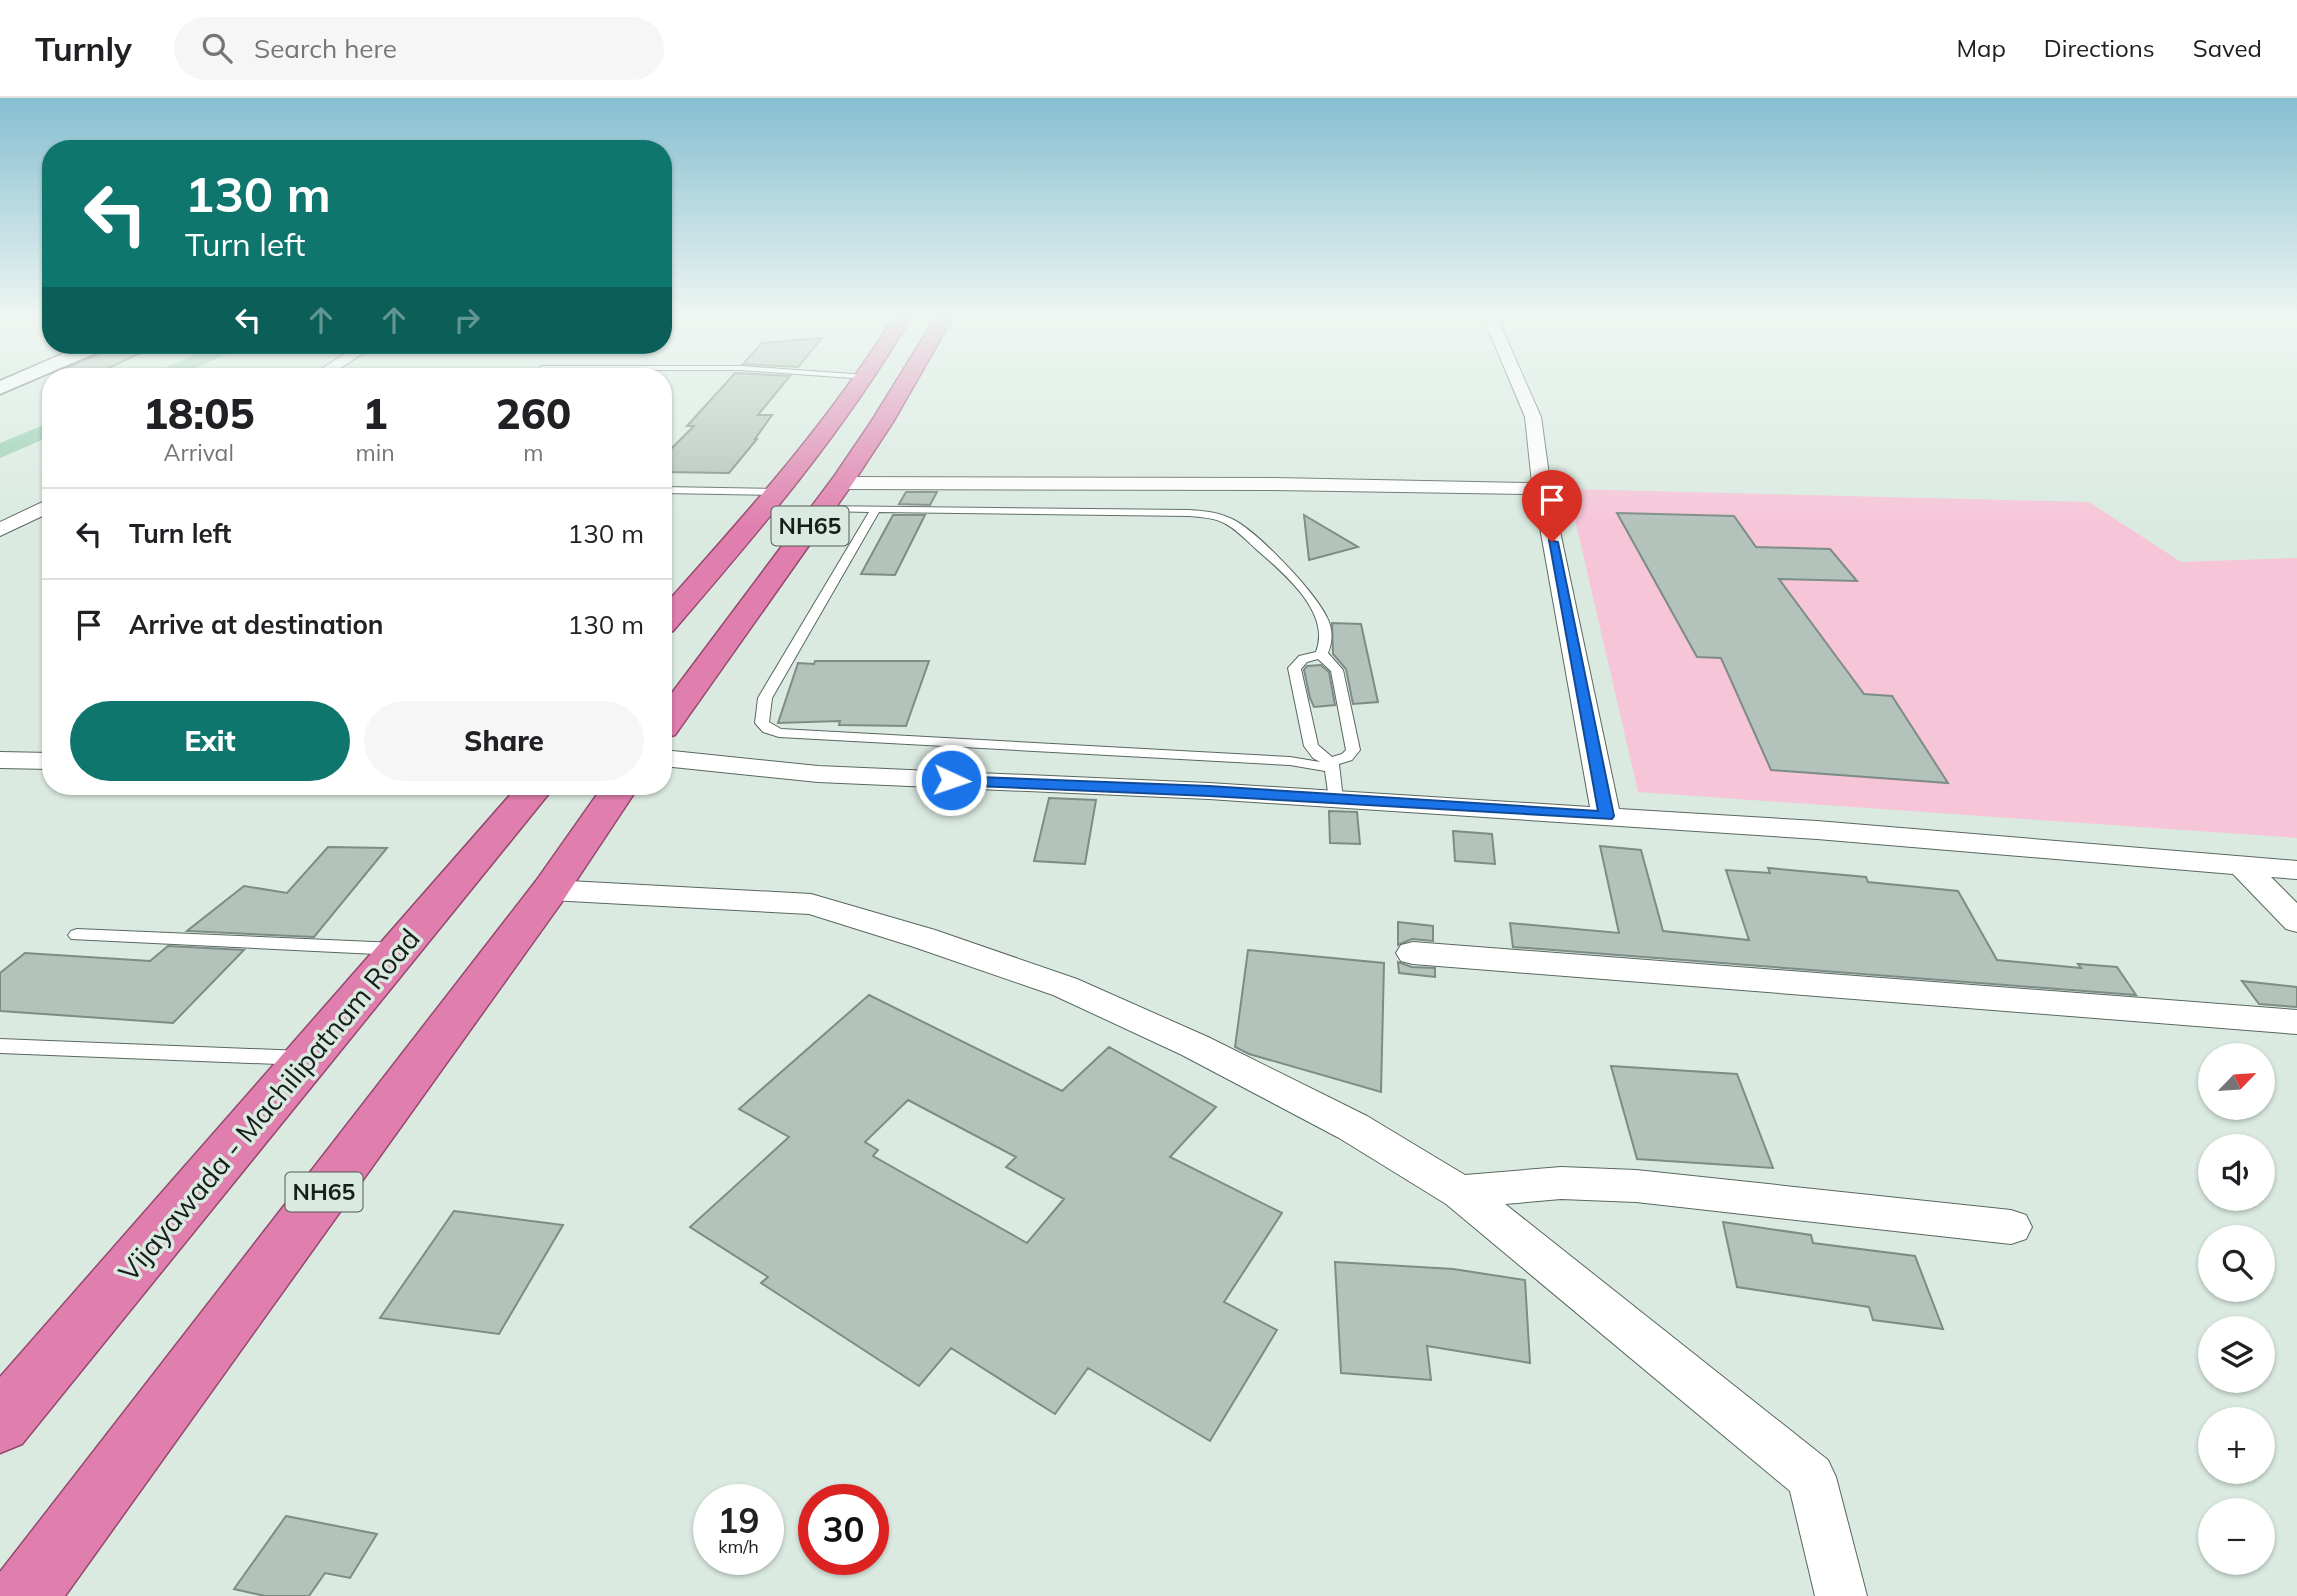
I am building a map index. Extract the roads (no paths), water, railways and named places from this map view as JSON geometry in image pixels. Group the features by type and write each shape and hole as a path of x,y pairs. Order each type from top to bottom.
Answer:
{"highway":[{"name":"NH65","path":"672,609 776,492 858,387"},
{"name":"NH65","path":"672,716 841,483 903,387"},
{"name":"Vijayawada - Machilipatnam Road","path":"0,1423 529,795"},
{"name":"NH65","path":"24,1596 550,890 615,795"}],"street":[{"path":"1520,387 1533,417 1542,489 1606,816"},
{"path":"841,483 1274,484 1542,489"},
{"path":"0,530 42,509"},
{"path":"672,759 818,774 1336,799 1830,831 2297,870"},
{"path":"0,760 42,761"},
{"path":"2241,865 2297,922"},
{"path":"550,890 811,904 923,938 1065,987 1195,1046 1353,1127 1460,1192 1811,1477 1841,1596"},
{"path":"1413,953 2297,1022"},
{"path":"1460,1192 1561,1183 1636,1186 2011,1227"}],"lane":[{"path":"672,490 776,492"},
{"path":"823,508 1176,512 1219,517 1230,522 1301,586 1313,601 1326,636 1321,654"},
{"path":"876,509 765,698 762,723 768,729 793,734 1331,765 1347,757 1353,750 1338,670 1321,654"},
{"path":"1321,654 1303,659 1294,668 1311,746 1331,765 1336,799"},
{"path":"76,935 401,949"},
{"path":"0,1046 309,1058"}],"waterway":[{"path":"0,451 42,432"}]}
